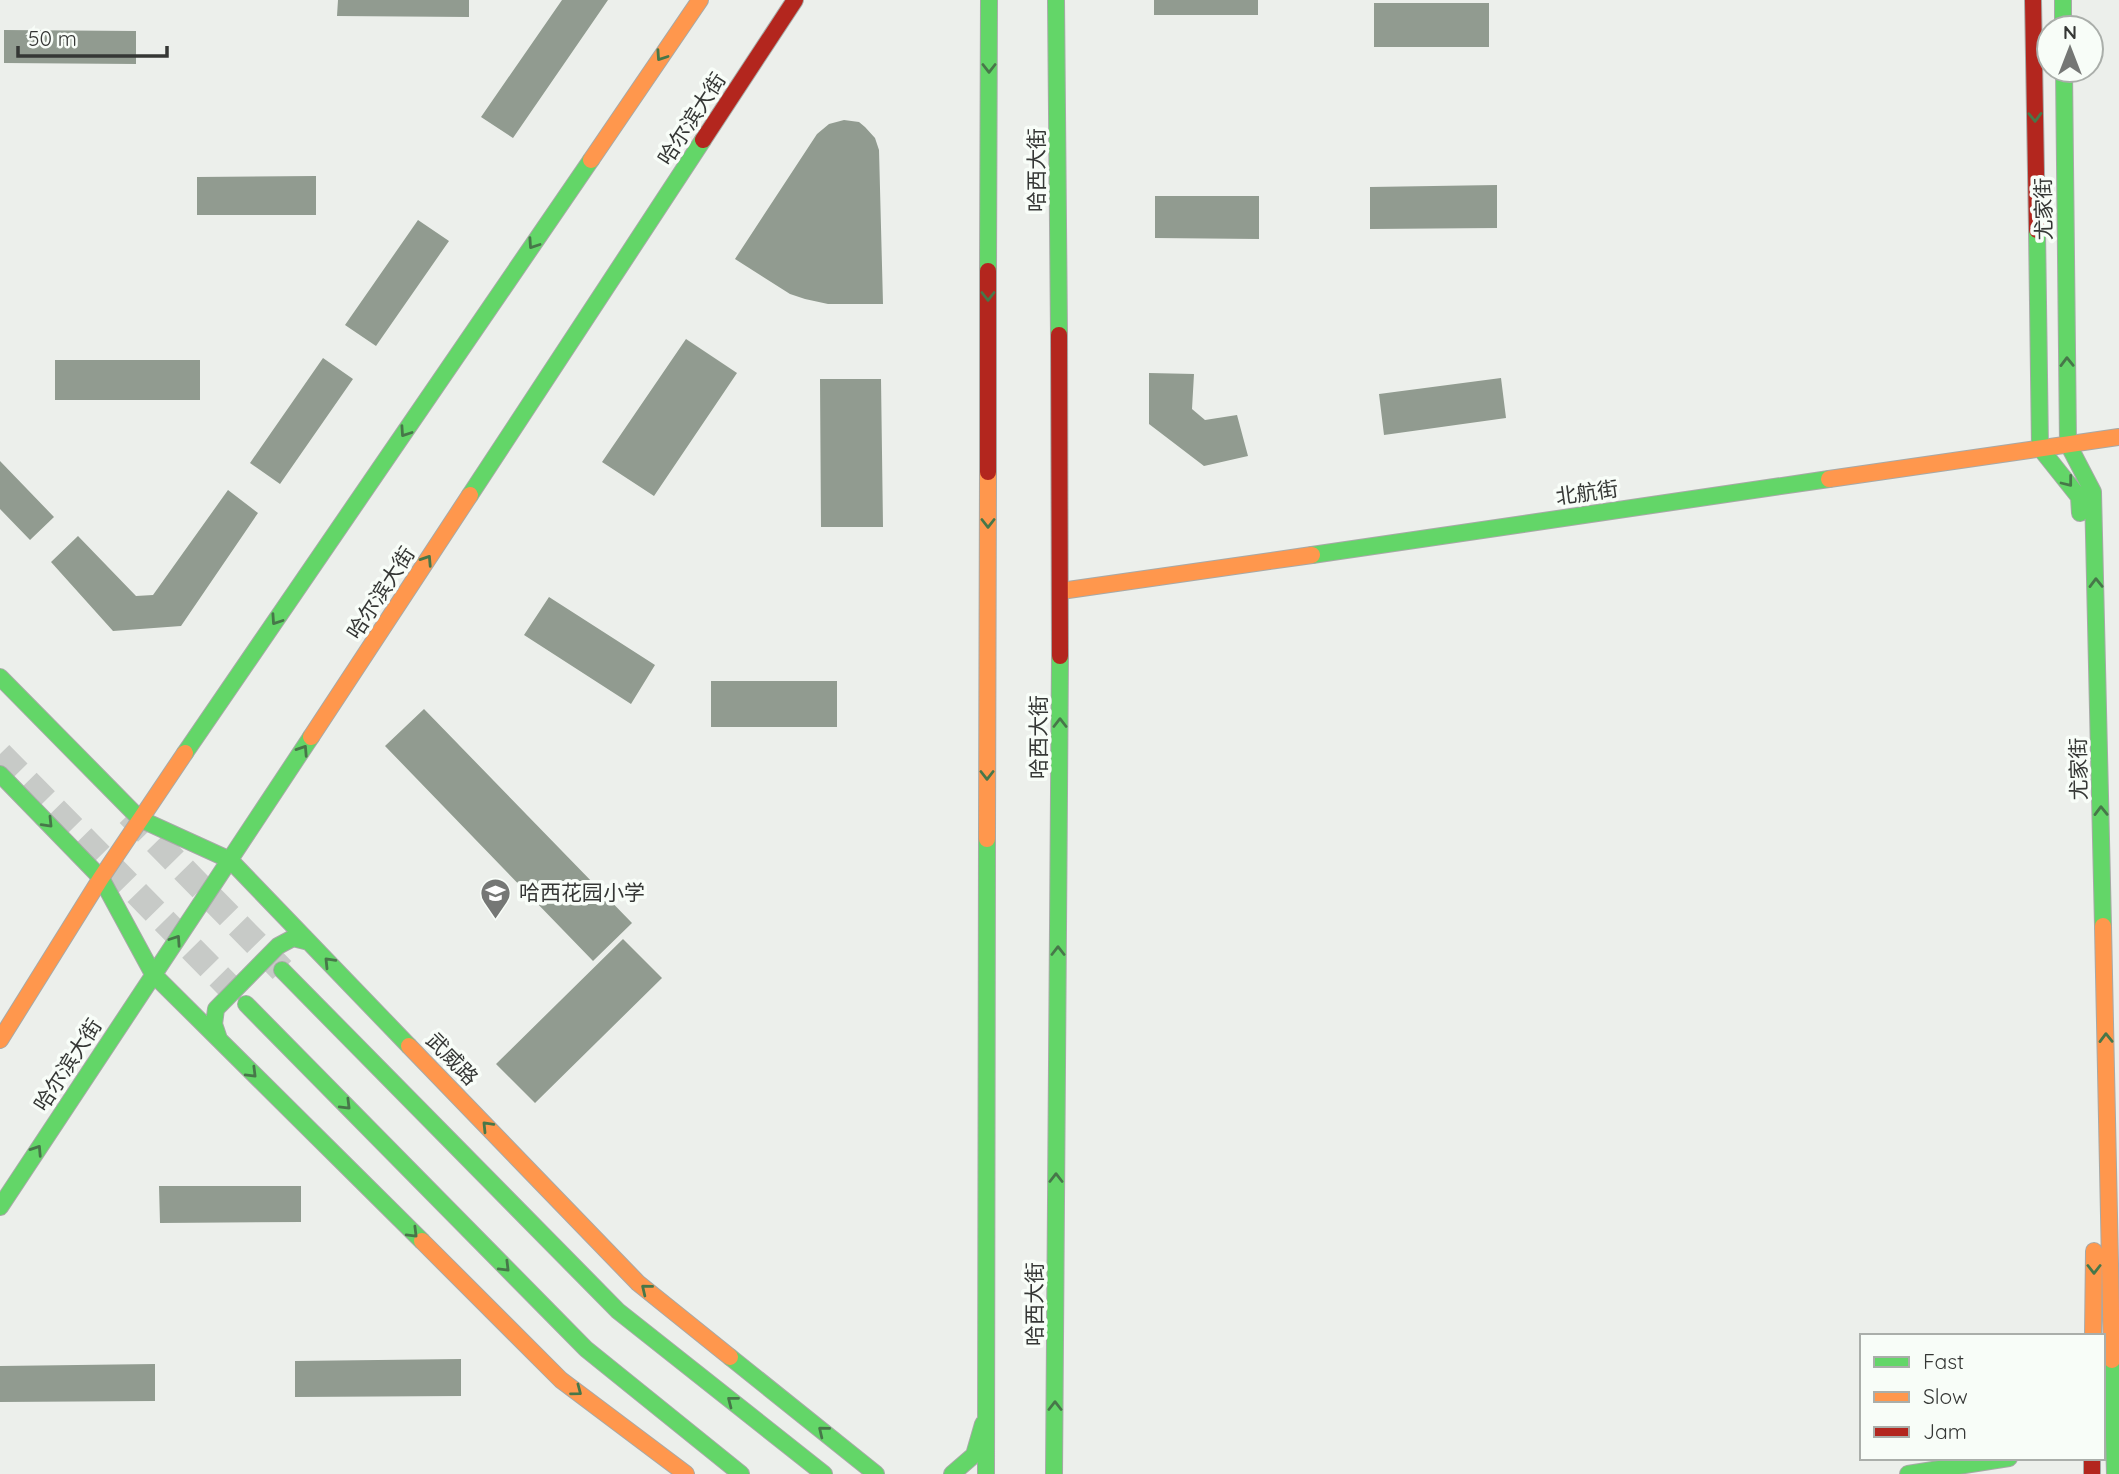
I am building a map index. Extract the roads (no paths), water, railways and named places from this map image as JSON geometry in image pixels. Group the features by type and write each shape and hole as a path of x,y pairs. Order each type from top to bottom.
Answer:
{"main road":[{"path":"0,1040 140,819 700,0"},
{"name":"哈尔滨大街","path":"0,1207 795,0"},
{"path":"986,1474 989,0"},
{"name":"哈西大街","path":"1054,1474 1061,592 1056,0"},
{"name":"尤家街","path":"2033,0 2040,448 2079,497 2094,1165 2093,1334"},
{"name":"尤家街","path":"2064,84 2068,444 2094,492 2115,1474"},
{"name":"北航街","path":"1061,592 2119,437"},
{"name":"武威路","path":"0,677 140,819 230,860 638,1283 876,1474"},
{"path":"0,774 101,878 153,974 561,1380 686,1474"},
{"path":"219,1039 214,1024 216,1009 278,946 293,938 309,942"},
{"path":"282,970 618,1311 824,1474"},
{"path":"246,1004 586,1349 741,1474"},
{"path":"952,1474 974,1455 986,1412"},
{"path":"1908,1474 1996,1460"}],"tunnel":[{"path":"0,754 246,1004"},
{"path":"129,814 282,970"}],"place":[{"name":"哈西花园小学","path":"496,920"}]}
